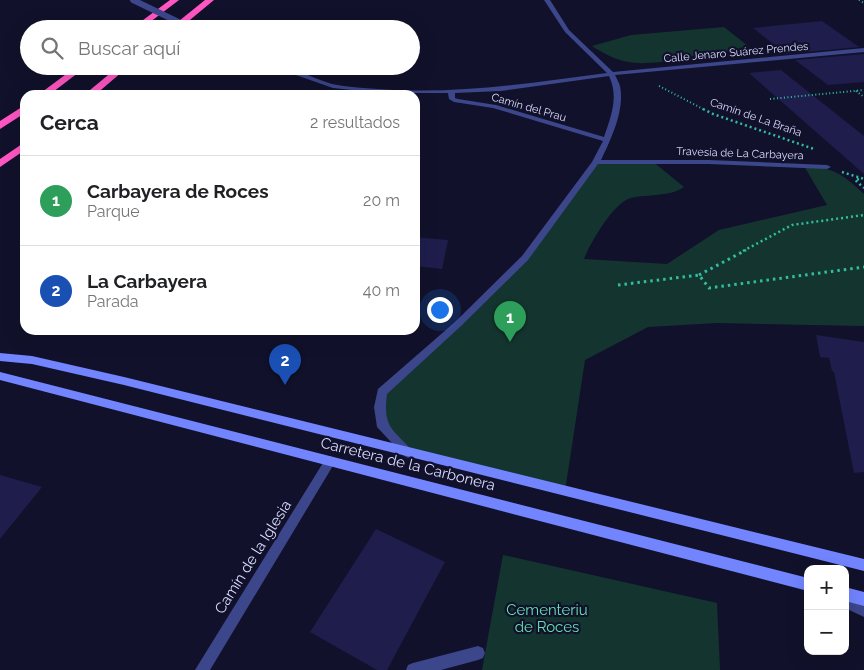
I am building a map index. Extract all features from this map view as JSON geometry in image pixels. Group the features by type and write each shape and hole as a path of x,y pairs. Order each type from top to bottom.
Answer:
{"highway":[{"path":"147,20 175,0"},
{"path":"184,20 210,0"},
{"path":"50,90 71,75"},
{"path":"95,90 114,75"},
{"path":"0,126 20,112"},
{"path":"0,164 20,149"}],"street":[{"path":"132,0 174,20"},
{"path":"408,453 383,428 380,406 382,393 458,324 525,258 596,162 607,140 617,106 617,86 611,74 566,31 547,0"},
{"name":"Calle Jenaro Suárez Prendes","path":"420,91 501,89 611,74 864,50"},
{"name":"Calle Jenaro Suárez Prendes","path":"300,75 333,86 371,90"},
{"name":"Camín del Prau","path":"451,91 452,99 456,101 494,106 607,140"},
{"name":"Travesía de La Carbayera","path":"596,162 652,161 827,167"},
{"name":"Carretera de la Carbonera","path":"0,357 32,360 864,565"},
{"name":"Carretera de la Carbonera","path":"0,376 804,584"},
{"name":"Camín de la Iglesia","path":"202,670 330,461"},
{"path":"849,595 864,599"},
{"path":"849,603 864,610"},
{"path":"413,670 478,653"}],"path":[{"path":"859,0 864,3"},
{"name":"Camín de La Braña","path":"654,83 713,114 818,151 828,158 827,167"},
{"path":"770,99 864,90"},
{"path":"855,91 864,98"},
{"path":"827,167 863,179"},
{"path":"863,179 855,180 864,188"},
{"path":"618,285 698,275 792,225 864,215"},
{"path":"698,275 709,288 864,267"}],"green space":[{"path":"724,27 753,50 681,57 678,60 653,63 634,63 614,58 592,46 631,35"},
{"path":"652,161 684,187 672,192 631,198 624,201 603,224 584,259 667,264 719,230 827,205 804,166 823,168 843,176 864,194 864,326 717,323 648,327 585,360 565,491 408,453 383,427 382,392 525,258 596,162"},
{"name":"Cementeriu de Roces","path":"503,555 717,603 720,670 482,670"}],"building":[{"path":"822,21 859,47 786,54 753,28"},
{"path":"864,54 864,82 828,85 795,60"},
{"path":"781,70 864,136 864,174 749,73"},
{"path":"420,237 448,240 442,269 420,267"},
{"path":"816,335 864,342 864,472 854,473 834,372 832,371 829,358 820,357"},
{"path":"0,475 42,487 0,539"},
{"path":"376,529 445,562 387,670 377,670 310,632"}],"place":[{"name":"Carbayera de Roces","path":"510,342"},
{"name":"La Carbayera","path":"285,385"}]}
